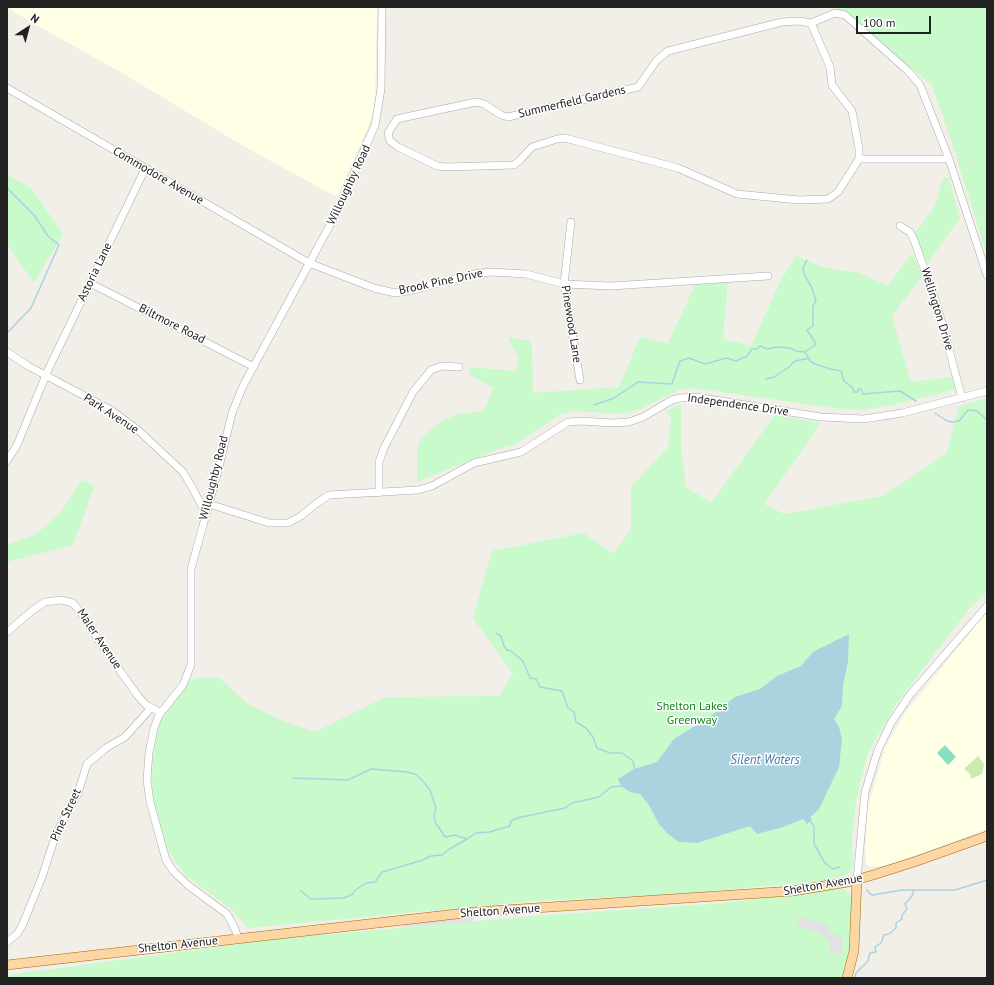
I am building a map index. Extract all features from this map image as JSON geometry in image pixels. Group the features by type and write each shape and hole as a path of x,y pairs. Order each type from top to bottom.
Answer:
{"main road":[{"name":"Shelton Avenue","path":"7,965 474,912 793,891 857,879 906,865 987,836"},
{"path":"847,978 854,951 857,879"}],"street":[{"name":"Willoughby Road","path":"238,938 227,914 179,877 170,867 163,852 152,816 147,780 151,739 161,712 183,685 191,666 191,569 210,502 229,420 241,391 337,212 375,125 381,89 382,7"},
{"path":"949,159 859,159 859,149 852,111 832,85 830,67 811,23 835,13 845,15 908,71 920,85 949,159 987,275"},
{"name":"Summerfield Gardens","path":"811,23 799,21 782,22 668,51 657,60 638,87 508,117 484,104 476,102 397,119 388,133 390,141 398,147 437,166 447,166 514,164 520,160 532,147 557,139 566,138 678,168 737,194 799,200 828,200 838,192 859,159"},
{"name":"Commodore Avenue","path":"7,88 309,263"},
{"name":"Astoria Lane","path":"7,462 16,445 46,375 145,169"},
{"name":"Pinewood Lane","path":"571,222 564,284 580,380"},
{"name":"Wellington Drive","path":"900,226 910,232 914,240 937,305 962,398"},
{"name":"Brook Pine Drive","path":"309,263 374,288 395,293 473,274 491,272 526,274 564,284 611,286 768,276"},
{"name":"Biltmore Road","path":"90,283 254,367"},
{"name":"Park Avenue","path":"7,352 124,418 178,466 189,480 206,514"},
{"path":"379,492 379,462 384,448 413,392 431,370 442,366 459,367"},
{"name":"Independence Drive","path":"210,502 262,521 282,524 301,516 329,495 409,492 432,486 474,463 521,452 568,422 581,420 612,424 629,422 642,417 672,400 680,398 696,398 821,417 858,419 902,413 987,391"},
{"path":"197,496 210,502"},
{"name":"Maler Avenue","path":"7,632 45,602 61,600 73,604 82,614 103,647 146,705 161,712"},
{"path":"857,879 865,792 878,750 891,723 909,696 987,606"},
{"name":"Pine Street","path":"7,942 17,934 22,926 42,877 56,834 78,793 82,776 87,764 106,748 125,738 151,708"}],"shaded area":[{"path":"10,7 377,7 375,102 371,120 337,197 245,147 122,73 12,11"},
{"path":"987,612 987,829 900,861 869,867 866,862 865,852 868,807 885,748 905,713"},
{"path":"476,916 471,922 404,927 401,923"},
{"path":"799,917 830,925 828,932 843,937 841,954 830,952 829,939 822,937 821,933 797,926"}],"green space":[{"path":"835,7 987,7 987,256 951,140 932,85"},
{"path":"7,175 30,187 63,234 34,283 7,244"},
{"path":"943,178 949,178 960,218 927,264 914,234 935,206"},
{"path":"912,253 922,276 892,316 911,382 951,377 957,389 897,404 862,410 840,409 693,388 680,389 639,410 623,414 572,411 561,414 516,444 501,448 417,482 417,451 421,439 441,421 459,414 484,411 493,388 469,374 470,367 516,371 519,360 508,337 529,341 532,347 533,393 619,387 640,337 668,343 695,285 728,281 723,339 751,346 780,282 796,256 822,267 860,273 888,286"},
{"name":"Shelton Lakes Greenway","path":"987,398 987,591 969,609 896,704 867,755 856,801 852,837 853,867 847,875 815,882 677,894 535,901 248,928 231,909 185,875 166,848 151,795 154,747 160,722 191,679 219,677 248,704 278,719 315,732 386,697 499,696 513,674 473,618 492,551 584,533 613,554 631,529 631,487 668,447 671,419 667,411 681,404 681,447 686,487 711,503 775,415 821,423 764,504 784,514 883,496 947,453 959,406"},
{"path":"82,480 95,485 73,545 7,562 7,544 36,534 60,513"},
{"path":"945,745 956,757 948,765 937,753"},
{"path":"978,756 984,764 982,774 971,779 970,774 964,769"},
{"path":"843,888 852,896 850,948 844,978 7,978 7,975 284,938 534,916 725,903"}],"water":[{"name":"Silent Waters","path":"849,634 848,661 843,686 842,706 834,719 839,727 842,739 839,767 819,809 810,817 812,819 807,824 803,819 783,827 757,834 750,826 697,843 679,842 668,834 659,824 649,805 640,794 630,792 621,786 618,779 634,769 657,762 674,739 711,716 735,697 760,689 777,676 801,666 813,652"}],"waterway":[{"path":"7,188 34,215 48,236 59,245 31,308 7,333"},
{"path":"805,352 816,344 807,330 813,326 813,306 816,301 803,268 807,260"},
{"path":"594,405 614,398 638,382 672,384 680,361 689,358 705,364 727,358 736,361 747,356 752,349 757,349 760,346 767,349 776,347 790,348 796,351 805,352 810,361 815,364 841,371 844,381 853,388 854,392 857,392 859,389 861,389 863,394 900,391 916,401"},
{"path":"766,379 774,377 795,361 810,358"},
{"path":"935,413 947,421 953,422 959,421 968,410 972,410 977,411 987,420"},
{"path":"496,633 501,636 507,650 511,651 523,661 530,678 536,679 540,687 562,691 568,708 574,712 576,722 586,728 593,737 597,748 610,753 622,753 633,761 635,770"},
{"path":"293,778 348,780 371,769 415,774 430,790 436,808 434,815 435,822 445,837 455,835 467,839 476,833 489,832 510,826 511,821 517,818 565,808 572,803 599,797 611,787 622,786"},
{"path":"809,820 814,826 814,844 825,863 833,869 840,867"},
{"path":"301,891 311,899 344,898 353,894 354,891 366,883 375,882 382,872 423,860 431,856 442,855 467,839"},
{"path":"867,890 873,895 902,890 955,890 987,880"},
{"path":"855,978 856,973 868,961 870,953 876,952 875,947 881,943 884,935 889,934 896,928 896,923 902,919 902,915 907,909 905,904 912,896 914,890"}]}
